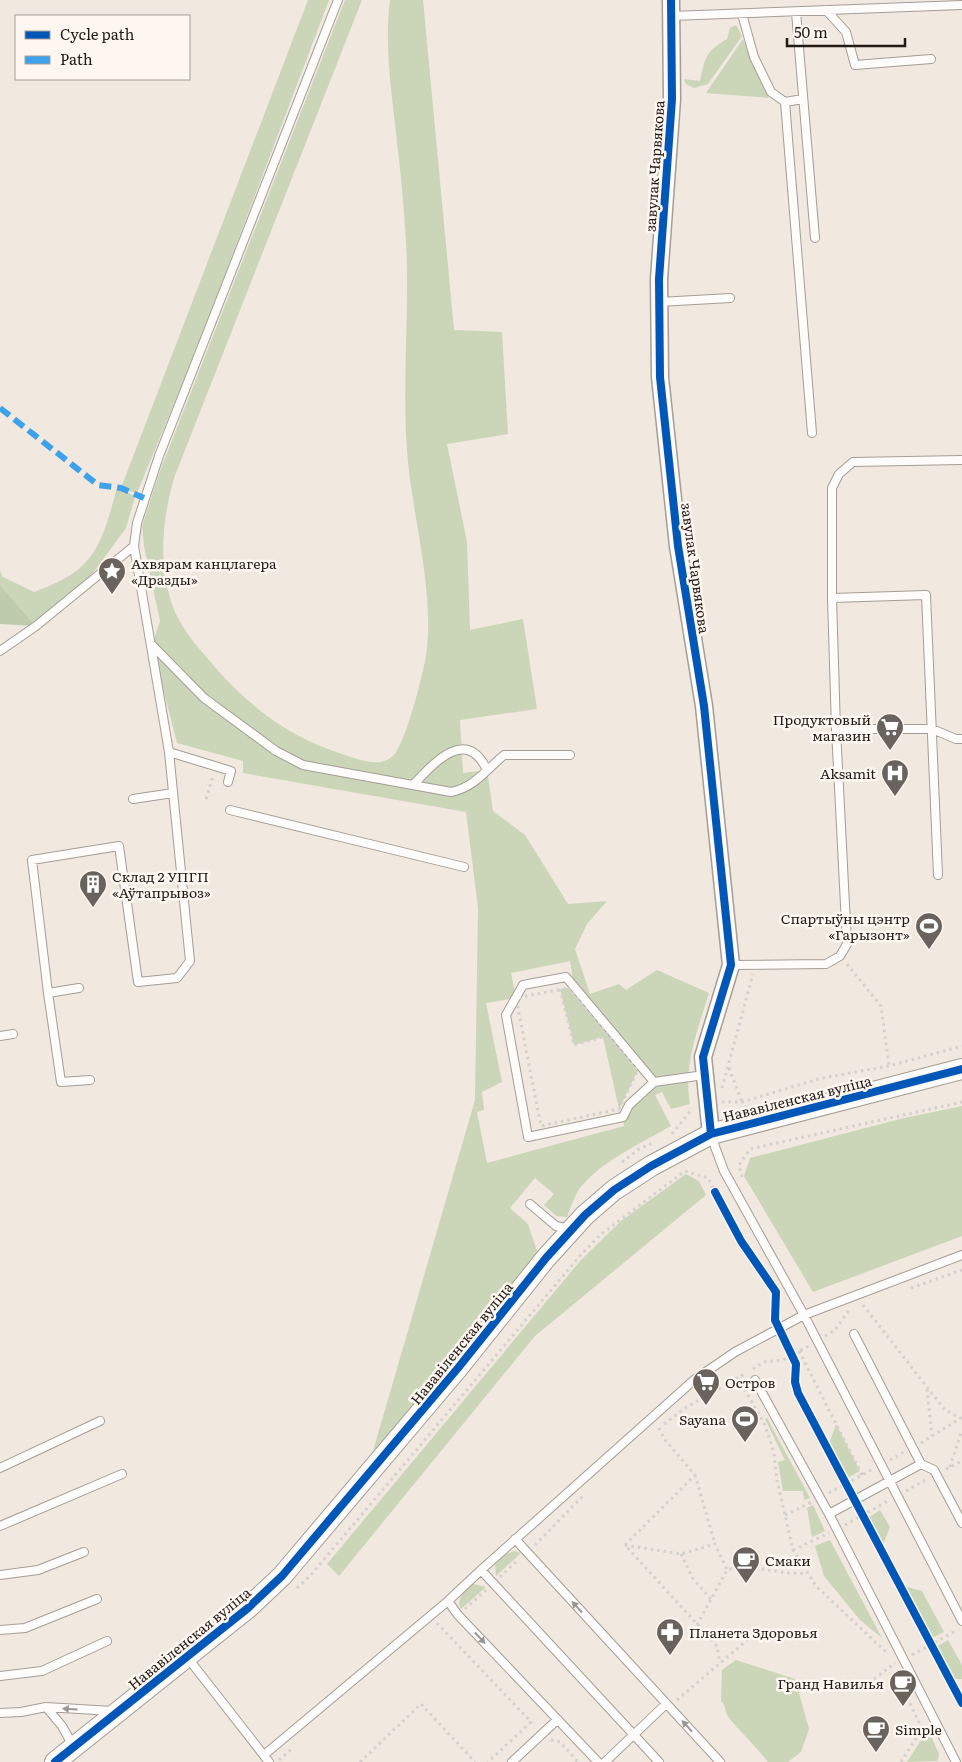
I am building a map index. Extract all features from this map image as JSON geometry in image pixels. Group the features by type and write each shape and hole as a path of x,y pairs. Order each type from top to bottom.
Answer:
{"street":[{"name":"завулак Чарвякова","path":"671,8 672,100 659,302 660,377 678,546 704,706 731,965 703,1057 711,1134"},
{"name":"Нававіленская вуліца","path":"55,1762 248,1608 282,1576 572,1229 614,1190 651,1166 711,1134 962,1069"}],"lane":[{"path":"90,1080 61,1082 32,860 119,846 138,982 177,978 190,961 169,752 134,546 137,523 159,456 338,0"},
{"path":"671,8 742,14 962,5"},
{"path":"826,10 846,32 855,64 931,59"},
{"path":"796,12 815,238"},
{"path":"742,14 754,57 770,92 785,102 803,99"},
{"path":"785,102 812,433"},
{"path":"659,302 730,298"},
{"path":"731,965 826,964 840,956 847,944 836,729 832,598 832,488 839,474 853,462 962,460"},
{"path":"0,650 36,626 134,546"},
{"path":"832,598 926,595 938,875"},
{"path":"152,645 204,698 276,751 302,765 451,792 465,790 476,783 504,754 570,755"},
{"path":"836,729 932,729 956,739 962,739"},
{"path":"413,785 435,762 448,752 467,750 481,757 487,770"},
{"path":"169,752 231,771 228,782"},
{"path":"133,799 173,793"},
{"path":"230,810 464,868"},
{"path":"654,1082 566,977 523,984 506,1015 528,1137 623,1117 629,1105 654,1082 704,1075"},
{"path":"48,993 79,988"},
{"path":"0,1036 13,1034"},
{"path":"711,1134 724,1171 804,1315 962,1621"},
{"path":"530,1204 556,1226 572,1229"},
{"path":"187,1657 267,1759 448,1601 694,1380 735,1352 804,1315 962,1255"},
{"path":"854,1334 921,1464 934,1470 962,1522"},
{"path":"754,1380 836,1529 956,1762"},
{"path":"0,1468 100,1422"},
{"path":"828,1514 888,1480 921,1464"},
{"path":"0,1526 122,1474"},
{"path":"515,1539 720,1762"},
{"path":"0,1575 38,1570 84,1552"},
{"path":"481,1570 659,1762"},
{"path":"0,1630 25,1628 97,1599"},
{"path":"448,1601 458,1615 598,1762"},
{"path":"0,1676 42,1671 107,1641"},
{"path":"605,1762 666,1704"},
{"path":"0,1713 21,1712 46,1707 119,1711"},
{"path":"46,1707 62,1726 74,1747"},
{"path":"512,1762 557,1720"}],"path":[{"path":"206,799 216,766"},
{"path":"840,956 881,1006 888,1066"},
{"path":"756,965 718,1102 742,1102 822,1078 888,1066 962,1046"},
{"path":"568,988 638,1070 619,1109 541,1126 516,998 560,989 568,988"},
{"path":"560,989 574,1045 609,1036"},
{"path":"567,1014 587,1010"},
{"path":"728,1067 742,1102"},
{"path":"746,1184 741,1176 739,1164 750,1149 962,1102"},
{"path":"715,1192 719,1200"},
{"path":"908,1289 962,1270"},
{"path":"727,1570 715,1544 695,1475 657,1429 685,1408 764,1362 783,1360 817,1341 835,1330 848,1311 872,1302"},
{"path":"832,1303 841,1321"},
{"path":"863,1305 944,1410 962,1419"},
{"path":"778,1330 795,1353 862,1475"},
{"path":"795,1353 796,1364"},
{"path":"738,1378 764,1425 774,1453 777,1480 793,1550 816,1586 888,1654 896,1673"},
{"path":"927,1387 932,1436"},
{"path":"950,1467 962,1430"},
{"path":"793,1550 863,1516 962,1461"},
{"path":"624,1545 695,1475"},
{"path":"842,1476 868,1524"},
{"path":"540,1552 534,1545 589,1490"},
{"path":"624,1545 681,1554 715,1544"},
{"path":"624,1545 716,1646 720,1663"},
{"path":"681,1554 693,1579 711,1599"},
{"path":"697,1625 727,1570 738,1567 790,1575 807,1573"},
{"path":"874,1679 892,1664 962,1628"},
{"path":"677,1701 760,1629"},
{"path":"927,1636 936,1653"},
{"path":"900,1681 922,1730 901,1762"},
{"path":"670,1694 682,1706"},
{"path":"360,1762 421,1704 475,1762"},
{"path":"544,1744 549,1740 560,1742 578,1762"}],"green space":[{"path":"308,0 329,0 196,351 137,493 124,490 135,497 126,528 82,588 36,626 0,585 0,571 3,577 34,592 74,572 85,563 97,547 117,488 121,488"},
{"path":"345,0 362,0 174,478 164,528 163,545 166,579 175,612 195,643 237,691 269,717 322,747 356,759 371,762 382,762 393,756 403,739 424,665 428,633 428,609 423,559 408,462 406,434 406,242 389,71 388,18 390,0 423,0 454,330 502,332 508,434 447,444 467,542 470,630 523,619 537,709 460,720 463,773 487,770 493,811 525,835 568,904 607,901 587,924 575,949 590,994 619,984 626,990 657,970 709,993 690,1061 688,1090 690,1104 671,1109 662,1092 655,1095 671,1126 622,1153 599,1170 580,1188 567,1217 556,1216 544,1205 554,1194 535,1178 510,1208 528,1224 538,1254 371,1458 475,1100 478,908 466,812 243,773 243,761 177,743 152,645 160,621 144,546 142,526 160,471","holes":["570,961 574,986 654,1081 623,1117 624,1126 487,1163 477,1112 484,1110 482,1092 502,1082 486,1003 516,998 511,973"]},
{"path":"736,25 742,36 708,84 694,88 686,84 684,79 700,81 707,56 714,48 727,39 730,28"},
{"path":"743,39 769,98 706,93"},
{"path":"0,585 36,626 0,624"},
{"path":"568,988 638,1070 619,1109 603,1037 574,1045 560,989"},
{"path":"962,1106 962,1236 813,1292 744,1176 750,1158 900,1119"},
{"path":"686,1174 699,1181 706,1195 535,1336 339,1576 327,1564 581,1260 621,1221"},
{"path":"767,1418 810,1498 804,1500 803,1491 783,1491 778,1462 785,1460 765,1419"},
{"path":"836,1424 860,1471 847,1478 829,1444"},
{"path":"813,1505 825,1531 812,1537 807,1508"},
{"path":"880,1510 890,1527 883,1545 868,1518"},
{"path":"830,1540 882,1638 860,1620 824,1576 815,1546"},
{"path":"514,1551 521,1553 496,1576 495,1565 503,1555"},
{"path":"473,1584 486,1587 461,1609 459,1605 461,1595"},
{"path":"904,1586 922,1591 944,1632 932,1638"},
{"path":"948,1640 962,1665 962,1679 953,1679 936,1647"},
{"path":"736,1660 795,1679 809,1729 801,1752 788,1762 768,1762 727,1716 721,1701 722,1670"},
{"path":"928,1729 939,1754 938,1761 907,1762"}],"marked path":[{"path":"0,408 98,485 121,488 144,498"}],"cycle path":[{"path":"671,0 672,99 659,279 660,377 678,546 704,706 731,965 703,1057 711,1134"},
{"path":"55,1762 248,1608 282,1576 458,1368 546,1258 585,1215 614,1190 651,1166 711,1134 962,1069"},
{"path":"715,1192 741,1241 776,1292 775,1320 796,1364 795,1382 798,1393 962,1703"}],"place":[{"name":"Ахвярам канцлагера «Дразды»","path":"112,595"},
{"name":"Продуктовый магазин","path":"890,751"},
{"name":"Aksamit","path":"895,797"},
{"name":"Склад 2 УПГП «Аўтапрывоз»","path":"93,908"},
{"name":"Спартыўны цэнтр «Гарызонт»","path":"929,950"},
{"name":"Остров","path":"706,1406"},
{"name":"Sayana","path":"745,1443"},
{"name":"Смаки","path":"746,1584"},
{"name":"Планета Здоровья","path":"670,1656"},
{"name":"Гранд Навилья","path":"903,1707"},
{"name":"Simple","path":"876,1753"}]}
